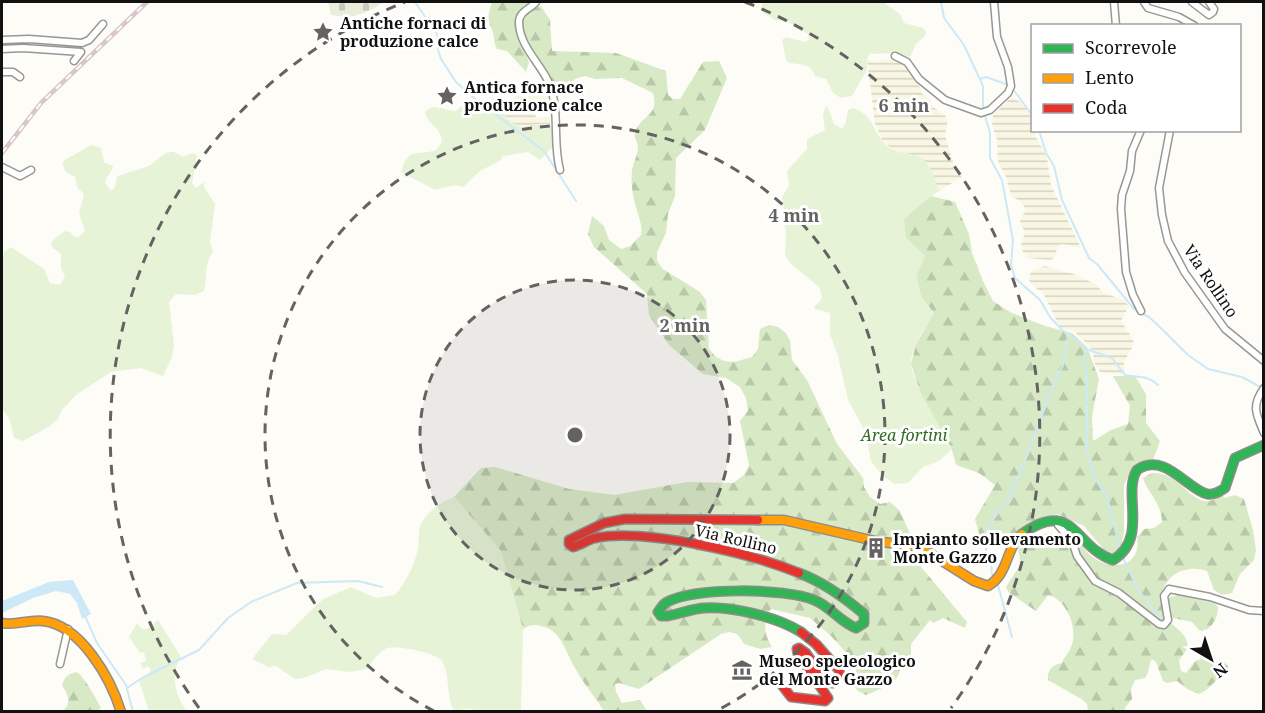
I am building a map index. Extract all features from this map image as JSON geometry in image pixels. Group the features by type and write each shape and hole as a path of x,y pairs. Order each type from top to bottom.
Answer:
{"street":[{"path":"536,2 520,15 519,24 530,53 549,84 555,111 556,156 560,170"},
{"path":"895,56 907,62 919,79 945,100 981,113 990,110 1008,93 1011,86 1008,68 997,37 994,2"},
{"path":"1114,2 1116,24"},
{"path":"1144,2 1148,8 1179,17 1191,24"},
{"path":"1192,2 1209,15 1214,9 1209,2"},
{"path":"2,40 29,39 82,43 89,40 103,24"},
{"path":"2,49 81,52 74,61"},
{"path":"2,72 13,72 20,77"},
{"path":"1140,132 1131,156 1121,209 1126,272 1133,295 1142,311"},
{"name":"Via Rollino","path":"1170,132 1159,193 1163,222 1172,251 1185,273 1226,329 1263,361"},
{"path":"2,167 20,176 31,170"},
{"path":"1263,388 1255,402 1263,433"},
{"path":"1057,520 1077,530 1104,558 1117,559 1129,545 1133,478 1136,470 1146,466 1167,470 1180,475 1203,493 1214,494 1225,488 1235,458 1263,445"},
{"name":"Via Rollino","path":"768,680 778,680 791,696 825,701 828,698 827,694 798,654 797,649 801,648 826,682 833,683 840,675 839,670 798,629 735,611 708,608 661,616 658,612 659,607 664,602 685,595 768,592 808,598 825,604 856,628 864,623 864,614 818,582 759,557 633,536 587,540 575,547 571,547 569,540 604,522 625,519 784,520 875,541 913,546 928,552 974,581 988,586 998,579 1018,537 1039,524 1057,520"},
{"path":"1057,520 1058,525 1072,541 1077,556 1095,581 1119,593 1159,624 1164,625 1168,620 1164,596 1169,590 1210,597 1263,611"},
{"path":"2,623 9,625 43,621 68,629 81,641 96,663 121,711"},
{"path":"60,664 68,629"}],"shaded area":[{"path":"867,59 874,62 897,60 920,87 921,93 929,98 933,107 945,115 948,120 945,135 955,169 962,177 939,191 928,164 910,154 895,151 883,142 875,124"},
{"path":"542,86 548,89 551,104 537,107 536,118 550,117 550,124 534,124 522,128 507,119 505,114 516,97 529,89"},
{"path":"1012,97 1030,111 1031,132 1047,157 1051,185 1081,248 1062,244 1058,246 1054,258 1050,260 1028,258 1023,252 1021,244 1025,233 1020,221 1025,211 1024,206 1011,196 1006,177 998,162 997,140 992,125 993,115"},
{"path":"1045,266 1074,274 1095,284 1104,293 1123,300 1129,306 1121,321 1134,344 1124,362 1122,374 1100,372 1094,362 1093,351 1074,331 1062,329 1058,324 1044,294 1029,280 1031,271"}],"green space":[{"path":"328,2 383,2 371,10 345,16 331,15"},
{"path":"492,2 530,2 515,17 517,34 529,62 526,72 507,51 497,49 489,19"},
{"path":"762,2 883,2 900,14 904,23 923,28 926,32 916,44 910,57 895,53 870,53 867,59 867,70 852,96 841,98 833,93 826,79 815,76 808,67 786,60 782,40 786,37 805,42 809,39 808,34 786,21 775,20 762,12"},
{"path":"541,6 550,20 552,51 616,53 666,71 668,95 673,99 680,99 703,62 719,61 727,78 705,130 676,158 675,196 668,214 666,233 657,252 657,261 663,269 700,292 706,300 709,349 716,357 734,362 752,357 758,349 760,329 769,325 778,327 786,333 790,341 792,360 807,380 837,444 863,478 864,487 870,497 880,504 890,502 900,511 911,536 911,555 967,622 965,628 943,618 933,623 930,620 911,644 911,654 903,663 896,679 882,688 866,695 858,691 853,685 856,668 853,660 830,635 810,618 771,609 766,618 765,628 772,647 760,649 744,644 735,633 721,634 639,689 615,684 616,692 622,703 640,700 647,711 604,711 554,632 536,625 523,629 501,551 454,497 481,468 495,467 569,489 614,495 687,482 733,483 744,475 749,465 740,421 748,411 746,398 740,387 726,378 703,374 669,345 649,315 647,294 594,247 588,234 592,216 604,226 609,240 621,249 630,246 641,235 641,223 634,199 632,170 638,147 635,136 637,128 654,107 653,93 622,78 595,79 585,76 570,83 555,85 532,52 524,32 523,24 526,14"},
{"path":"480,105 490,109 507,110 505,114 507,119 522,128 534,124 554,126 555,145 540,160 528,152 503,156 501,160 480,171 463,187 454,185 435,190 401,172 410,155 436,150 442,142 439,132 428,120 425,112 433,107 456,111 460,107 468,109"},
{"name":"Area fortini","path":"826,106 834,124 842,129 848,110 853,108 866,115 887,146 921,158 928,164 939,191 931,196 906,238 925,256 916,276 921,296 934,313 916,344 911,364 916,380 951,450 939,461 923,467 908,483 894,484 881,474 871,461 865,431 848,400 838,356 830,334 830,313 815,309 814,307 822,296 819,287 791,264 785,255 786,234 782,197 789,186 787,171 807,149 807,139 825,130 823,115"},
{"path":"91,145 101,148 104,162 113,166 105,183 111,191 115,187 117,177 149,166 167,153 173,152 183,157 192,153 197,155 192,183 196,188 204,182 204,187 215,204 210,242 213,252 207,266 204,291 195,295 176,294 169,302 174,345 172,357 163,376 141,368 111,372 76,395 50,426 23,441 14,438 9,418 2,409 2,264 4,252 11,247 44,269 50,283 60,285 65,277 61,268 61,254 51,244 65,231 78,238 85,231 79,213 84,194 77,187 75,177 66,172 62,164"},
{"path":"931,196 955,202 969,234 972,253 993,301 1010,312 1045,326 1072,333 1087,347 1099,379 1092,416 1093,441 1111,430 1128,424 1130,406 1113,376 1135,376 1146,394 1146,423 1160,441 1153,460 1134,466 1124,485 1124,532 1120,552 1112,556 1084,526 1057,514 1032,524 998,547 980,537 975,519 995,485 979,473 956,465 951,447 921,393 911,364 916,344 934,313 921,296 916,276 925,256 906,238 904,219"},
{"path":"1152,473 1169,477 1198,499 1205,501 1222,495 1225,498 1235,495 1244,499 1256,550 1254,560 1240,574 1232,593 1222,595 1214,590 1207,571 1193,569 1173,576 1164,587 1162,594 1165,598 1179,595 1214,603 1218,607 1214,621 1204,631 1199,630 1192,622 1173,618 1170,622 1182,633 1187,643 1188,648 1179,660 1181,671 1186,673 1195,661 1201,659 1211,663 1223,662 1228,666 1227,671 1199,694 1177,681 1167,683 1163,681 1156,662 1152,659 1145,678 1135,680 1131,689 1132,699 1125,711 1088,711 1087,704 1083,700 1048,680 1049,671 1055,665 1062,663 1073,640 1072,624 1066,609 1061,602 1048,595 1036,611 1008,592 1006,587 1021,564 1018,550 1029,539 1044,534 1062,533 1077,536 1091,556 1107,564 1116,565 1130,561 1135,555 1137,537 1144,529 1154,528 1162,522 1157,504 1143,478"},
{"path":"454,497 501,551 523,629 521,711 475,711 470,708 454,711 442,661 415,650 385,649 366,669 350,672 326,669 304,678 295,679 276,666 268,667 252,659 272,634 286,635 323,599 351,587 376,598 395,595 413,564 418,549 420,527 427,515"},
{"path":"158,620 181,657 176,671 175,685 179,699 187,711 149,711 140,684 139,680 151,670 148,666 143,669 140,663 146,661 144,652 140,653 129,637 137,623 142,629 147,629"},
{"path":"77,672 87,683 101,708 98,711 63,711 68,699 62,685 64,679"}],"water":[{"path":"73,580 91,614 82,619 77,603 70,594 56,591 33,598 2,613 2,601 49,582"}],"waterway":[{"path":"415,2 437,34 441,59 456,82 544,151 576,201"},
{"path":"941,2 944,18 964,45 983,86 983,109 990,133 990,158 1002,180 1013,240 1011,265 1015,278 1040,300 1050,317 1062,330 1086,349 1112,358 1125,375 1147,378 1158,385"},
{"path":"980,79 986,77 1008,85"},
{"path":"1013,89 1031,114"},
{"path":"1040,132 1046,153 1054,166 1062,200 1089,258 1097,264 1134,309 1149,317 1188,355 1208,369 1242,377 1264,389"},
{"path":"995,580 986,550 985,536 990,524 1009,497 1031,446 1049,395 1063,365 1068,335"},
{"path":"1086,349 1084,355 1087,382 1087,452 1094,477 1107,497 1120,549"},
{"path":"1123,558 1139,591 1162,621"},
{"path":"127,688 142,678 199,650 228,618 251,602 297,583 358,581 382,587"},
{"path":"998,585 1012,637"},
{"path":"85,616 97,643 126,685 133,712"}],"railway":[{"path":"2,153 41,103 147,2"}],"traffic: fast":[{"path":"1022,534 1039,524 1053,521 1064,523 1100,554 1113,560 1124,551 1130,540 1133,480 1137,470 1147,465 1157,465 1175,473 1199,491 1212,494 1225,488 1235,458 1264,445"},
{"path":"799,573 825,585 849,602 864,614 864,623 856,628 814,600 762,591 718,592 680,597 666,603 658,612 661,616 667,616 699,609 728,609 767,617 801,632"}],"traffic: slow":[{"path":"758,520 784,520 875,541 913,546 928,552 974,581 988,586 1000,575 1012,547 1022,534"},
{"path":"2,623 43,621 70,632 82,643 102,670 121,712"}],"traffic: jam":[{"path":"758,520 625,519 604,523 569,540 569,544 573,547 595,538 616,536 669,539 726,550 799,573"},
{"path":"768,680 778,680 791,697 825,701 828,698 798,654 797,649 806,653 826,682 833,683 840,675 839,670 816,644 801,632"}],"place":[{"name":"Antiche fornaci di produzione calce","path":"323,32"},
{"name":"Antica fornace produzione calce","path":"447,96"},
{"name":"Impianto sollevamento Monte Gazzo","path":"876,548"},
{"name":"Museo speleologico del Monte Gazzo","path":"742,670"}]}
